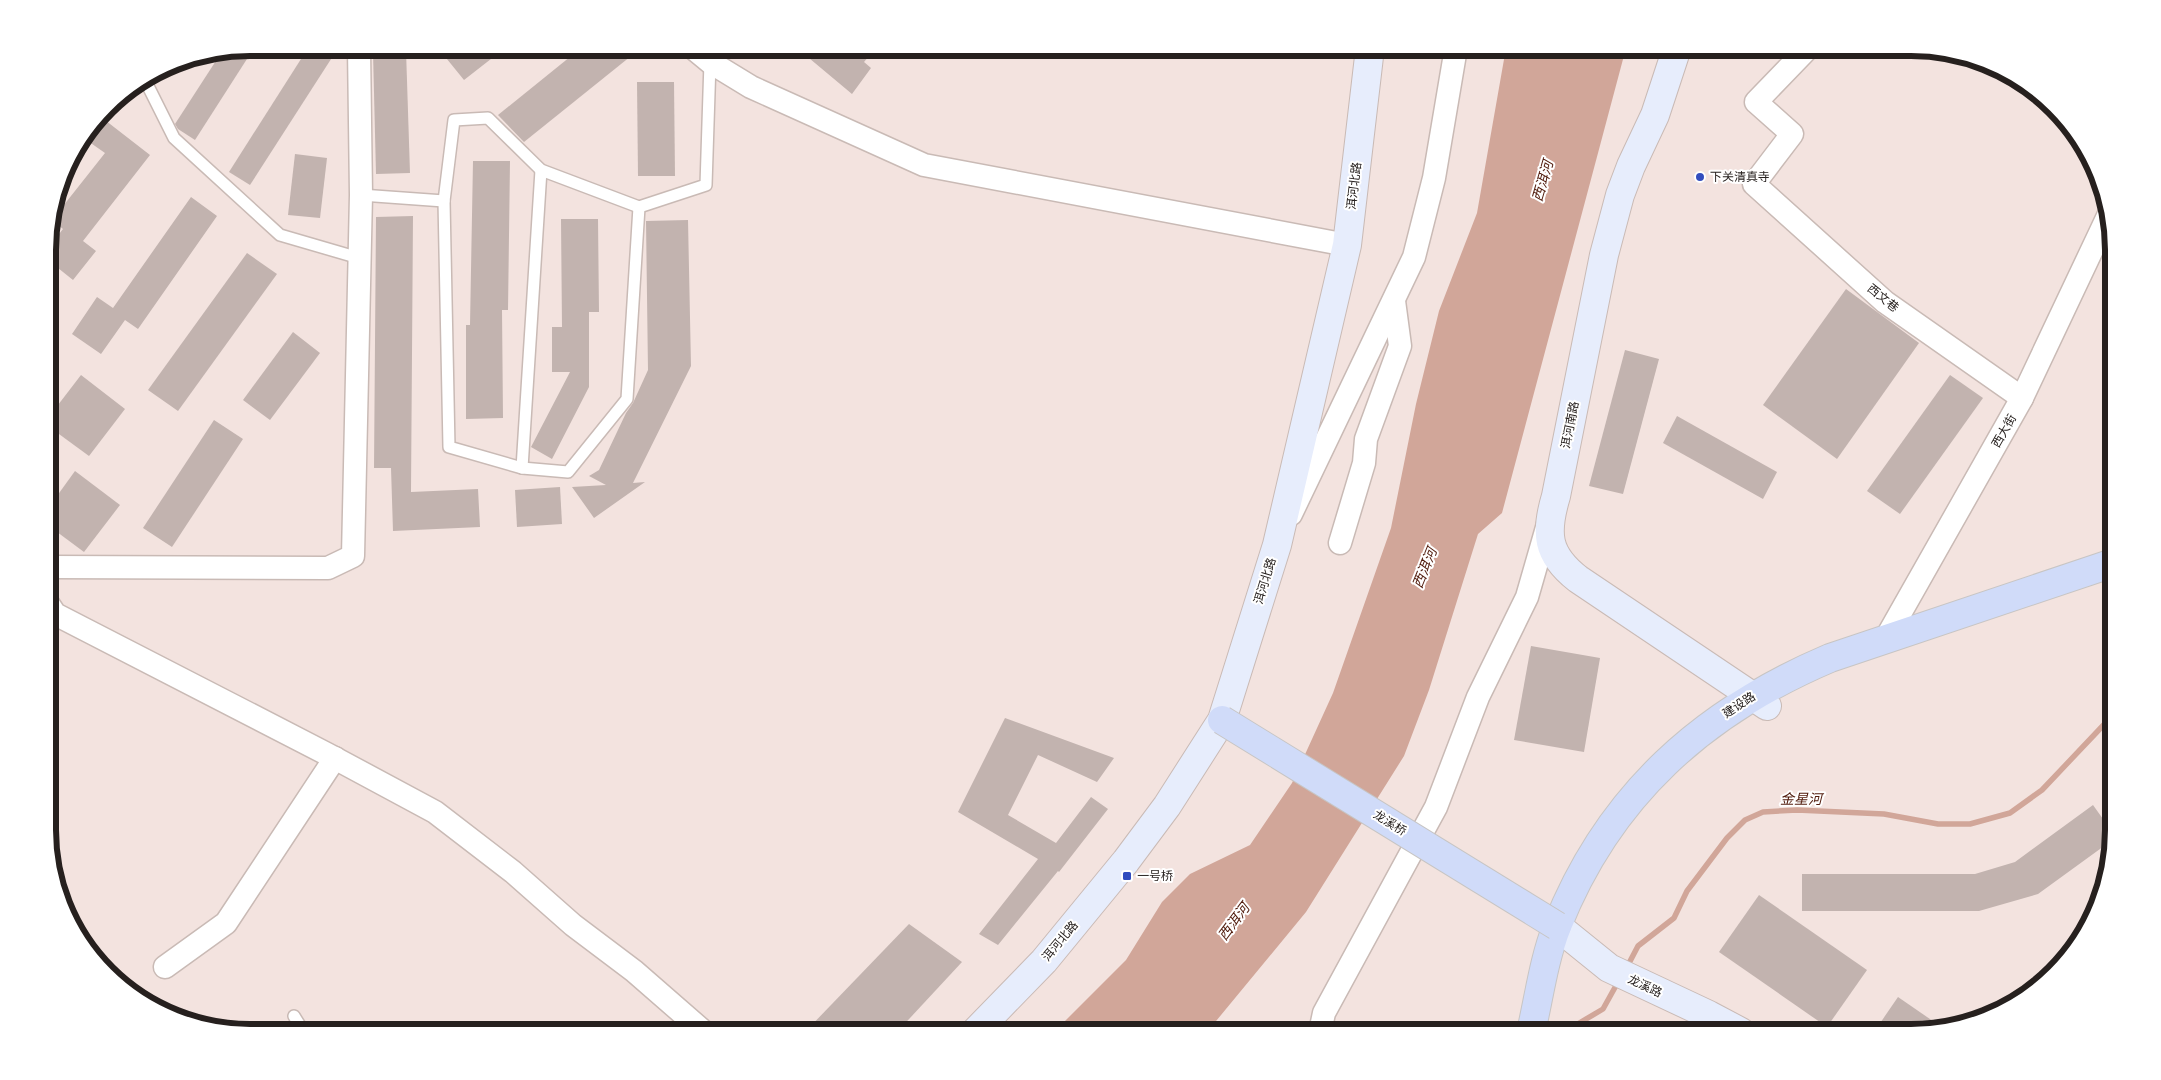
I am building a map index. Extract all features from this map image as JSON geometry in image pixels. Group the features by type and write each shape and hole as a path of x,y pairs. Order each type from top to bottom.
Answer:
{"main road":[{"name":"建设路","path":"1760,701 1809,667 2105,566"},
{"name":"建设路","path":"1538,1024 1548,956 1563,932 1596,849 1640,790 1687,743 1727,712 2105,582"},
{"name":"龙溪桥","path":"1222,720 1563,932"}],"street":[{"path":"56,567 328,568 353,556 361,195 359,56"},
{"path":"711,56 751,87 924,165 1347,245"},
{"name":"洱河北路","path":"983,1024 1044,961 1126,862 1167,806 1222,720 1277,544 1347,245 1369,56"},
{"path":"1277,544 1414,257 1432,187 1455,56"},
{"name":"洱河南路","path":"1675,56 1664,90 1646,136 1631,166 1612,219 1556,496 1549,521 1551,546 1557,558 1568,571 1760,701"},
{"name":"西文巷","path":"1800,56 1756,102 1792,134 1754,184 1886,302 2022,398"},
{"name":"西大街","path":"1885,640 2022,398 2103,226"},
{"path":"1340,544 1364,463 1366,439 1400,346 1394,301"},
{"path":"1322,1024 1324,1013 1436,807 1478,697 1527,597 1549,521"},
{"path":"56,615 335,758 435,812 513,872 573,925 634,971 695,1024"},
{"path":"166,967 226,923 335,758"},
{"name":"龙溪路","path":"1563,932 1609,968 1726,1024"}],"lane":[{"path":"639,207 627,399 568,472 522,468 449,447 444,202 454,120 488,118 541,170 639,207 706,185 710,56"},
{"path":"148,85 174,138 280,235 359,258"},
{"path":"522,468 541,170"},
{"path":"361,195 444,202"},
{"path":"294,1016 299,1024"}],"water":[{"name":"西洱河","path":"1505,56 1624,56 1502,513 1478,534 1429,690 1404,756 1306,912 1214,1024 1062,1024 1126,960 1162,902 1190,874 1250,845 1292,783 1333,693 1391,528 1416,404 1439,311 1477,213"}],"building":[{"path":"249,56 195,140 178,129 175,124 217,59"},
{"path":"303,56 333,56 250,185 229,172"},
{"path":"373,56 406,56 410,173 376,174"},
{"path":"444,56 495,56 464,80"},
{"path":"571,56 631,56 524,142 498,115"},
{"path":"807,56 869,56 864,62 871,68 852,94"},
{"path":"637,82 674,82 675,176 638,176"},
{"path":"106,120 150,155 83,241 96,251 73,280 56,266 57,237 63,229 58,225 61,209 105,153 89,142"},
{"path":"295,154 327,158 320,218 288,215"},
{"path":"473,161 510,161 508,310 502,310 503,418 466,419 466,325 470,325"},
{"path":"191,197 217,216 138,329 125,320 101,354 72,334 97,297 113,308"},
{"path":"413,216 411,492 478,489 480,527 393,531 391,468 374,468 376,217"},
{"path":"561,219 598,219 599,312 589,312 589,387 552,459 531,447 570,372 552,372 552,327 562,327"},
{"path":"688,220 691,366 633,483 645,482 594,518 572,487 606,485 589,476 599,470 648,370 646,221"},
{"path":"247,253 277,274 178,411 148,390"},
{"path":"1846,289 1919,343 1837,459 1763,405"},
{"path":"293,332 320,353 270,420 243,400"},
{"path":"1625,350 1659,359 1623,494 1589,486"},
{"path":"81,375 125,409 89,456 56,432 56,408"},
{"path":"1950,375 1983,398 1900,514 1867,491"},
{"path":"1677,416 1777,472 1763,499 1663,443"},
{"path":"214,420 243,439 172,547 143,528"},
{"path":"75,471 120,505 84,552 56,531 56,497"},
{"path":"560,487 562,524 517,527 515,490"},
{"path":"1531,646 1600,658 1584,752 1514,740"},
{"path":"1005,718 1114,758 1097,782 1038,755 1008,815 1056,843 1091,797 1108,809 1059,872 998,945 979,934 1038,859 958,812"},
{"path":"2093,805 2105,822 2104,846 2038,894 1979,911 1802,911 1802,874 1975,874 2015,862"},
{"path":"1759,895 1867,970 1829,1024 1823,1024 1719,952"},
{"path":"909,924 962,962 904,1024 813,1024"},
{"path":"1898,997 1935,1022 1911,1024 1879,1024"}],"waterway":[{"name":"金星河","path":"1627,967 1638,946 1674,918 1687,891 1727,838 1745,820 1763,812 1797,810 1884,814 1938,824 1970,824 2010,813 2042,790 2105,723"},
{"name":"金星河","path":"1578,1024 1603,1009 1618,982"}],"place":[{"name":"下关清真寺","path":"1700,177"},
{"name":"一号桥","path":"1127,876"}]}
